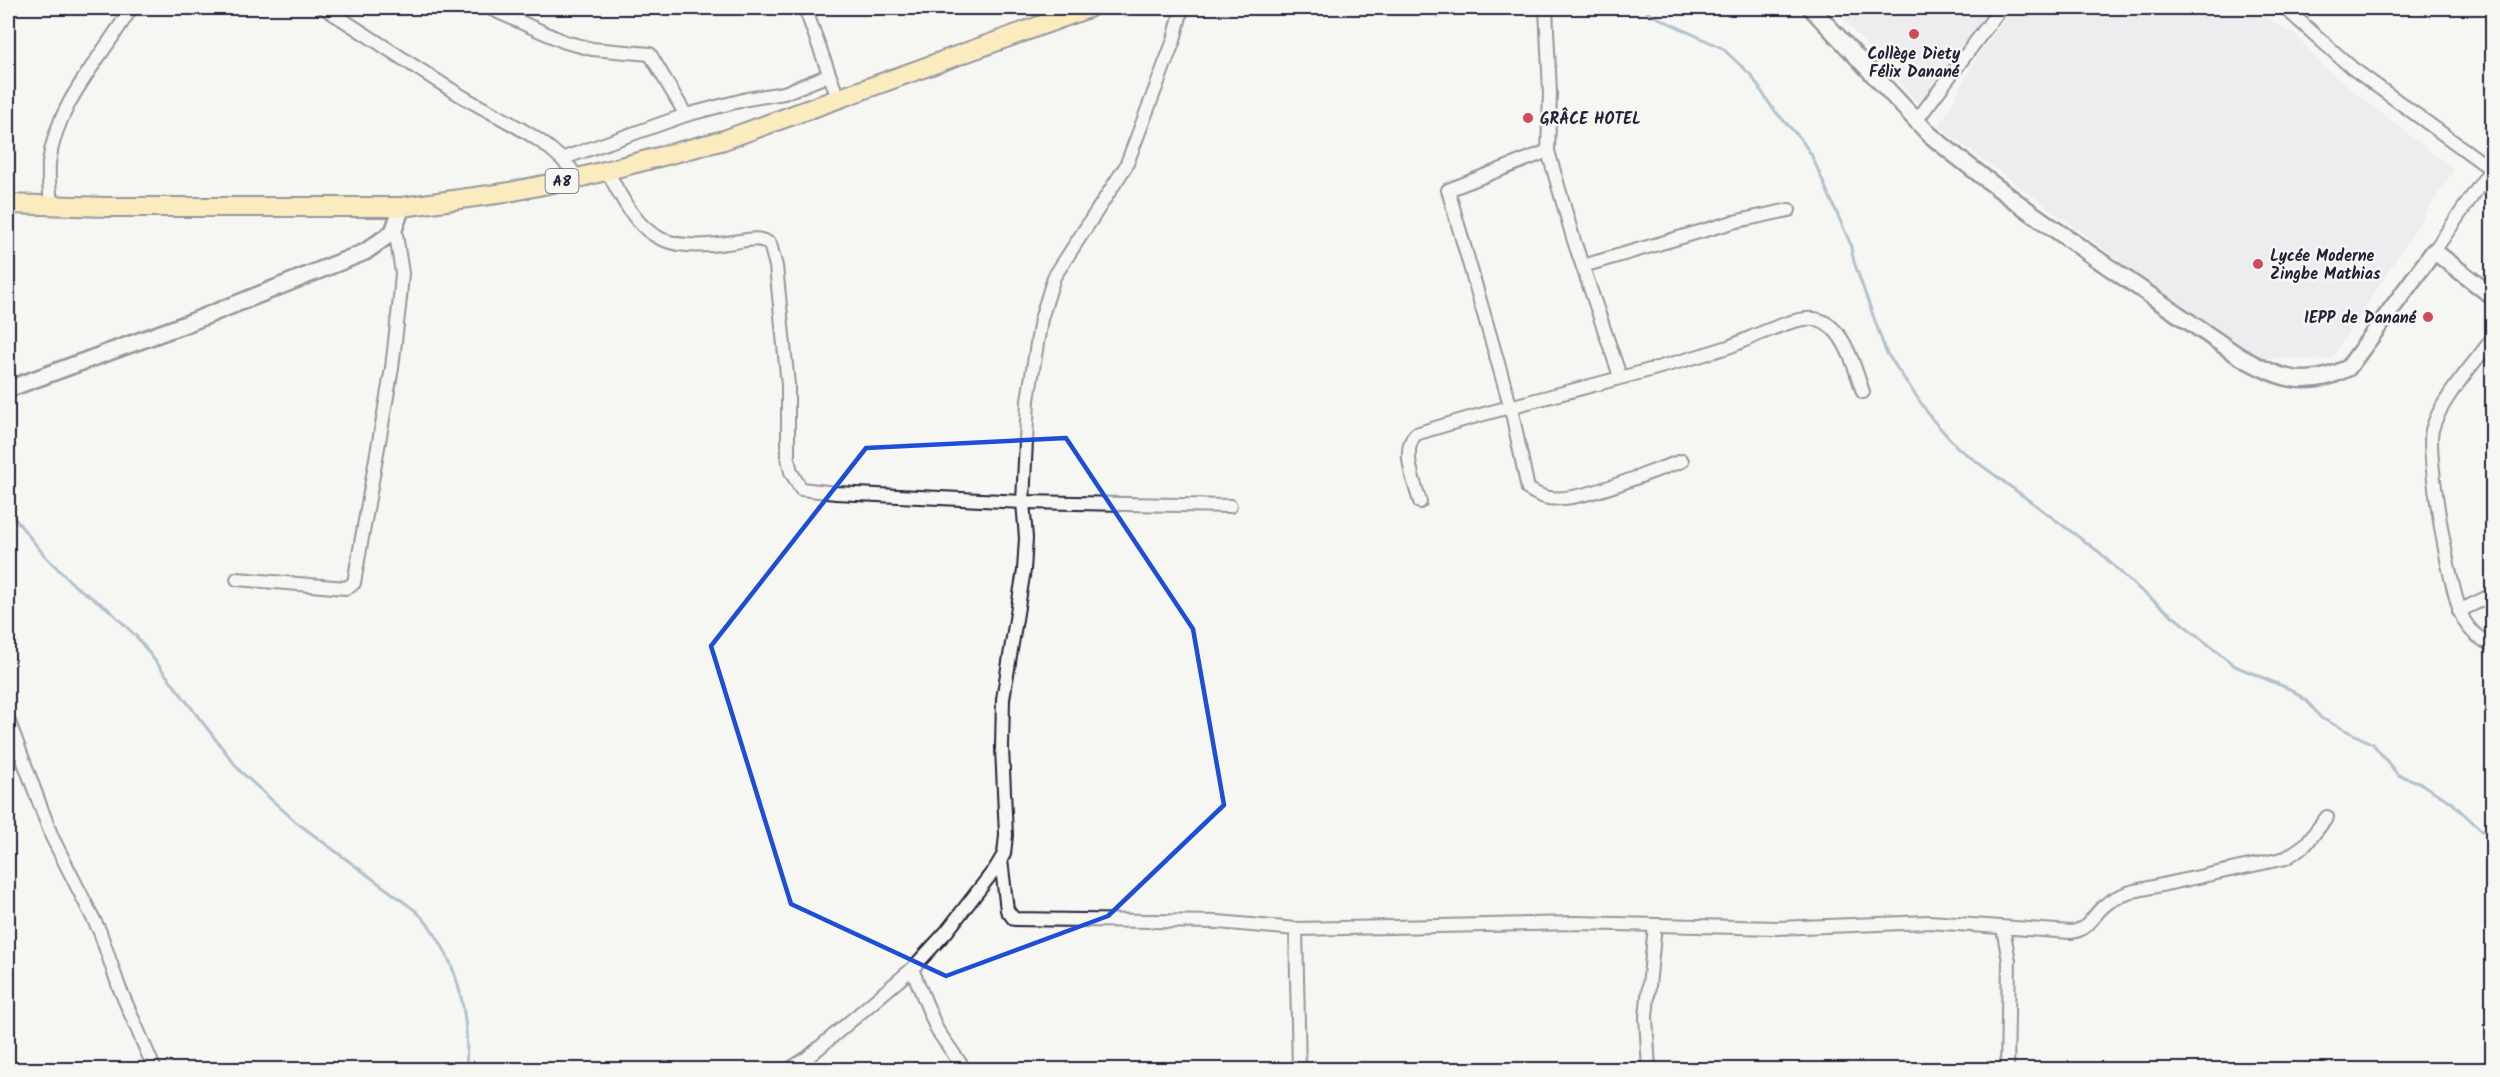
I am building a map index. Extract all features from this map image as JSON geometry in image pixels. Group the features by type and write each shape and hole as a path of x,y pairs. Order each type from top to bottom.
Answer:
{"main road":[{"name":"A8","path":"8,204 402,207 504,193 578,178 724,140 1051,14 1089,8"}],"street":[{"path":"51,206 49,165 54,139 77,86 112,40 130,8"},
{"path":"324,8 457,93 536,138 564,158 578,178"},
{"path":"489,8 565,42 592,49 650,54 686,115"},
{"path":"805,8 838,98"},
{"path":"1182,8 1174,40 1126,166 1061,265 1047,293 1028,400 1023,502 1025,560 1003,699 1002,748 1006,835 1001,860 1007,910 1014,919 1218,922 1296,929 1577,923 1777,928 1929,922 2078,932 2086,927 2103,907 2123,895 2286,858 2306,844 2327,817"},
{"path":"1546,8 1550,93 1548,151 1620,376"},
{"path":"1810,8 1929,134 2000,190 2239,356 2263,369 2309,380 2327,378 2348,368 2492,168 2352,68 2285,8"},
{"path":"1917,120 2001,8"},
{"path":"564,158 686,115 747,99 784,93 829,75"},
{"path":"1548,151 1448,190 1511,408 1528,489 1545,497 1564,498 1600,489 1682,461"},
{"path":"607,170 624,205 650,235 667,242 701,246 754,239 764,240 770,244 776,266 788,385 788,458 791,472 801,489 836,493 1023,502 1230,506"},
{"path":"8,389 191,322 365,252 383,241 395,228 402,207"},
{"path":"1583,266 1733,222 1789,210"},
{"path":"237,579 346,588 354,583 392,368 402,273 395,228"},
{"path":"2434,251 2493,296"},
{"path":"1420,502 1408,451 1411,439 1416,434 1729,346 1794,322 1815,319 1830,325 1838,335 1863,392"},
{"path":"2493,339 2436,417 2431,439 2445,551 2459,610 2465,624 2480,639 2493,645"},
{"path":"2459,610 2493,596"},
{"path":"8,719 52,837 100,932 119,987 155,1070"},
{"path":"788,1070 807,1058 912,969 946,931 1001,860"},
{"path":"1649,1070 1646,1017 1655,925"},
{"path":"2003,928 2009,961 2007,1070"},
{"path":"1296,929 1299,1070"},
{"path":"912,969 937,1030 965,1070"}],"highlighted area":[{"path":"1066,438 1193,629 1224,805 1108,916 946,976 791,904 711,646 866,448"}],"shaded area":[{"name":"Collège Diety Félix Danané","path":"1833,8 1991,8 1939,82 1918,103"},
{"name":"Lycée Moderne Zingbe Mathias","path":"2014,8 2250,8 2297,36 2321,65 2454,170 2331,360 2250,357 1939,127 1978,55"}],"water":[{"path":"1435,8 1474,8 1475,11 1437,17"}],"waterway":[{"path":"1643,8 1650,14 1722,48 1751,75 1773,109 1800,138 1811,154 1850,243 1854,262 1886,352 1932,419 1958,448 2099,552 2133,584 2235,666 2292,690 2308,702 2321,718 2373,744 2398,775 2418,782 2451,802 2492,840"},
{"path":"8,510 45,556 75,586 107,608 136,636 240,771 296,822 416,911 430,927 442,945 458,984 466,1027 466,1070"}],"place":[{"name":"Collège Diety Félix Danané","path":"1914,34"},
{"name":"GRÂCE HOTEL","path":"1528,118"},
{"name":"Lycée Moderne Zingbe Mathias","path":"2258,264"},
{"name":"IEPP de Danané","path":"2428,317"}]}
